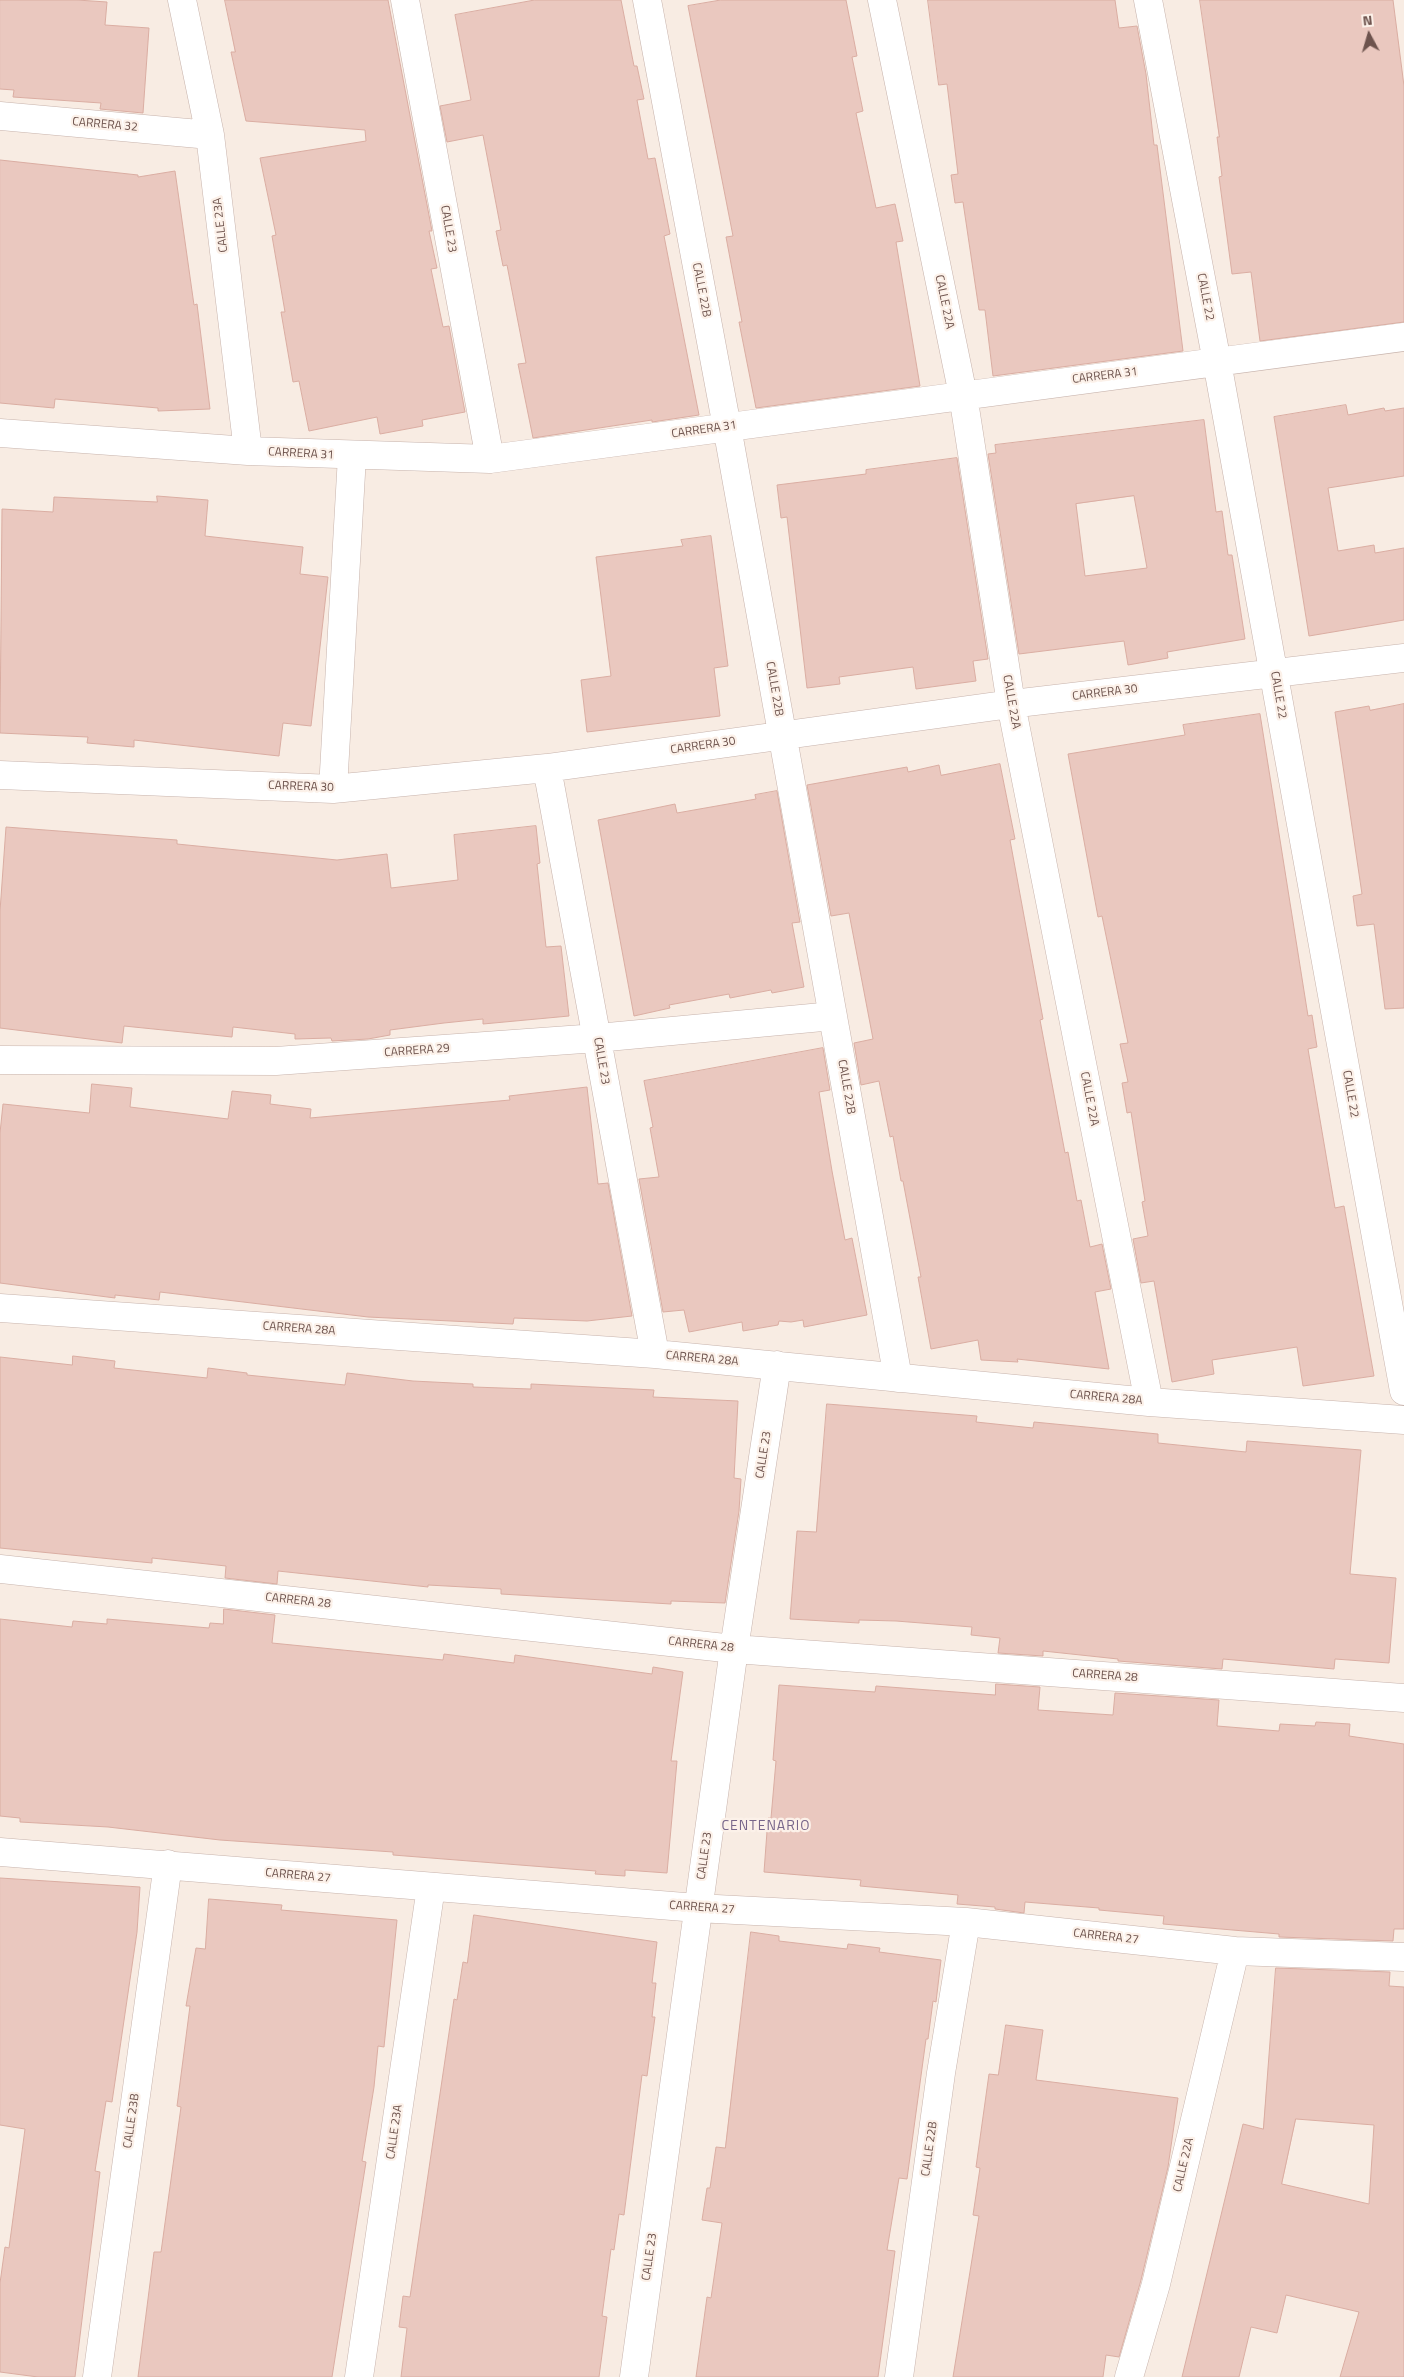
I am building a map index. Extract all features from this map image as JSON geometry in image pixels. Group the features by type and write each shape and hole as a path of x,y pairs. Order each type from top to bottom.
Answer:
{"street":[{"name":"CALLE 23A","path":"182,0 210,135 248,452"},
{"name":"CALLE 23","path":"405,0 490,459"},
{"name":"CALLE 22B","path":"646,0 727,427 898,1378"},
{"name":"CALLE 22A","path":"882,0 963,395 1011,704 1149,1402"},
{"name":"CALLE 22","path":"1148,0 1217,362 1404,1391"},
{"name":"CARRERA 32","path":"0,116 210,135"},
{"name":"CARRERA 31","path":"0,434 248,452 490,459 1404,337"},
{"path":"332,789 352,456"},
{"name":"CARRERA 30","path":"0,775 332,789 547,768 1011,704 1404,658"},
{"name":"CALLE 23","path":"547,768 655,1354"},
{"name":"CARRERA 29","path":"0,1060 276,1061 597,1038 833,1016"},
{"name":"CARRERA 28A","path":"0,1308 655,1354 1149,1402 1404,1420"},
{"name":"CALLE 23","path":"634,2377 734,1648 777,1365"},
{"name":"CARRERA 28","path":"0,1568 734,1648 1404,1698"},
{"name":"CARRERA 27","path":"0,1852 698,1908 966,1922 1234,1951 1404,1957"},
{"name":"CALLE 23B","path":"97,2377 168,1864"},
{"name":"CALLE 23A","path":"359,2377 431,1887"},
{"name":"CALLE 22B","path":"899,2377 941,2073 966,1922"},
{"name":"CALLE 22A","path":"1129,2377 1156,2284 1234,1951"}],"building":[{"path":"0,0 107,2 105,25 149,28 143,113 100,109 101,103 13,97 14,90 0,89"},
{"path":"225,0 388,0 432,231 429,231 437,268 431,269 443,327 449,326 465,412 422,420 423,426 380,434 377,417 309,431 299,381 293,382 281,312 285,312 272,236 276,235 260,158 366,141 365,130 246,121 231,52 235,52"},
{"path":"535,0 621,0 634,66 637,66 644,99 637,100 648,159 655,158 670,234 664,236 699,415 533,438 518,364 526,363 507,265 503,266 496,231 501,230 483,135 447,142 440,106 471,100 455,15"},
{"path":"721,0 846,0 857,56 852,57 863,111 856,113 876,208 895,204 903,241 896,242 920,386 756,408 739,322 742,322 726,237 733,236 688,6"},
{"path":"928,0 1115,0 1119,28 1137,26 1146,74 1154,145 1157,145 1183,351 993,376 985,310 979,310 963,202 955,203 951,175 958,174 947,84 939,85"},
{"path":"1200,0 1393,0 1404,86 1404,322 1260,341 1251,272 1232,274 1219,177 1222,176 1217,137 1219,137"},
{"path":"0,160 138,175 138,177 175,171 194,305 197,304 210,409 158,411 158,408 55,399 54,408 0,403"},
{"path":"1346,405 1348,415 1384,408 1385,411 1404,408 1404,476 1328,488 1338,551 1374,545 1375,553 1404,548 1404,620 1309,636 1274,417"},
{"path":"1204,420 1216,512 1222,511 1228,555 1232,555 1245,639 1167,652 1168,658 1128,665 1124,641 1019,654 988,454 996,453 995,445","holes":["1134,496 1147,568 1085,576 1076,504"]},
{"path":"957,458 988,659 973,661 976,681 916,689 913,667 839,677 840,684 807,688 787,517 781,518 777,485 866,474 866,470"},
{"path":"157,496 208,500 205,536 303,547 300,574 328,577 311,726 283,723 279,756 134,740 134,747 87,743 88,737 0,733 2,509 53,512 54,497 157,502"},
{"path":"711,536 728,666 714,668 720,716 587,732 581,680 611,676 596,557 683,546 681,540"},
{"path":"1404,704 1404,1008 1385,1009 1374,924 1357,926 1353,896 1362,894 1335,712 1369,706 1370,710"},
{"path":"1260,714 1308,1016 1312,1015 1317,1047 1308,1049 1335,1208 1344,1206 1374,1376 1303,1386 1297,1347 1212,1360 1214,1374 1172,1382 1154,1281 1141,1283 1133,1239 1148,1236 1142,1202 1145,1201 1131,1112 1127,1113 1122,1083 1128,1082 1120,1044 1128,1043 1102,916 1098,917 1068,754 1185,735 1183,725"},
{"path":"1000,764 1015,839 1010,840 1043,1019 1040,1020 1065,1153 1068,1152 1077,1201 1081,1200 1090,1247 1102,1244 1111,1289 1095,1292 1109,1369 1017,1359 1018,1362 981,1360 978,1340 931,1349 918,1277 921,1277 903,1181 901,1181 893,1136 890,1137 879,1081 861,1085 854,1043 873,1039 849,913 831,916 807,785 907,767 908,772 939,765 941,775"},
{"path":"777,791 800,922 792,923 804,987 772,993 771,990 730,998 729,994 669,1005 670,1008 634,1016 598,820 675,804 677,813 756,799 755,795"},
{"path":"536,826 540,863 537,864 546,947 561,946 569,1016 483,1024 483,1019 444,1023 390,1030 390,1035 368,1039 332,1041 331,1038 295,1039 295,1034 233,1027 232,1037 124,1026 122,1043 0,1028 0,911 6,827 177,840 177,844 337,860 387,854 391,888 458,880 454,835"},
{"path":"823,1048 830,1090 819,1092 832,1171 845,1240 852,1238 867,1315 804,1327 803,1320 779,1321 778,1325 743,1331 742,1322 689,1332 684,1310 663,1312 639,1179 659,1177 650,1128 653,1127 644,1081"},
{"path":"92,1084 132,1088 130,1107 228,1119 232,1091 271,1095 270,1104 311,1109 310,1118 510,1100 509,1096 587,1087 598,1184 608,1183 632,1316 587,1321 514,1318 513,1324 368,1317 160,1292 159,1300 115,1295 115,1298 0,1283 0,1133 3,1104 89,1113"},
{"path":"73,1356 115,1361 114,1368 207,1378 208,1368 247,1373 247,1375 345,1385 347,1373 413,1381 473,1384 473,1387 531,1389 531,1384 654,1390 653,1397 738,1401 734,1478 741,1479 739,1511 725,1603 671,1601 671,1604 501,1594 501,1589 428,1585 428,1587 278,1571 277,1584 225,1578 226,1566 152,1558 152,1563 0,1548 0,1357 72,1365"},
{"path":"827,1404 977,1416 976,1422 1033,1428 1034,1422 1158,1434 1158,1443 1246,1452 1247,1441 1361,1450 1350,1574 1396,1578 1389,1663 1335,1659 1334,1669 1223,1659 1222,1669 1118,1661 1118,1659 1043,1651 1043,1656 998,1653 1000,1638 971,1635 972,1627 896,1621 859,1620 859,1623 790,1619 797,1531 816,1532"},
{"path":"224,1609 275,1615 272,1643 443,1660 444,1654 514,1663 515,1655 652,1674 653,1667 683,1672 671,1761 677,1761 667,1873 625,1870 625,1876 595,1874 596,1871 393,1855 393,1852 220,1840 108,1827 20,1822 20,1818 0,1816 0,1619 72,1627 73,1621 107,1624 107,1619 209,1628 210,1623 223,1624"},
{"path":"996,1684 1040,1687 1038,1710 1113,1715 1115,1693 1219,1700 1217,1726 1279,1731 1280,1724 1315,1726 1316,1722 1350,1724 1349,1736 1404,1744 1404,1929 1394,1929 1393,1941 1279,1937 1279,1934 1163,1924 1164,1916 1099,1910 1099,1908 1025,1902 1024,1913 995,1909 995,1907 957,1904 958,1895 860,1886 861,1880 764,1872 768,1818 771,1818 776,1761 773,1760 779,1685 875,1692 876,1686 995,1695"},
{"path":"0,1878 140,1887 137,1932 112,2102 106,2101 95,2171 100,2172 75,2377 38,2377 0,2372 0,2283 5,2247 9,2248 25,2129 0,2125"},
{"path":"209,1899 282,1905 281,1910 397,1920 384,2047 378,2046 374,2087 362,2161 366,2162 332,2377 138,2377 154,2252 161,2252 181,2107 177,2106 190,2006 186,2006 196,1948 205,1949"},
{"path":"474,1915 657,1942 652,1983 656,1983 652,2017 655,2017 647,2076 642,2075 624,2215 619,2214 614,2250 611,2249 602,2316 607,2317 599,2377 401,2377 407,2328 399,2327 403,2296 410,2297 454,1999 457,2000 463,1962 467,1963"},
{"path":"751,1932 779,1936 779,1941 847,1949 848,1944 880,1948 879,1952 941,1960 936,2002 933,2001 928,2039 926,2039 907,2179 899,2178 887,2250 895,2251 878,2377 696,2377 707,2297 711,2298 722,2223 702,2220 707,2188 710,2188 716,2147 725,2148"},
{"path":"1276,1968 1390,1972 1389,1986 1404,1987 1404,2377 1340,2377 1359,2312 1286,2295 1277,2333 1251,2327 1239,2377 1182,2377 1243,2124 1263,2129","holes":["1296,2119 1374,2125 1369,2204 1282,2184"]},
{"path":"1006,2025 1043,2030 1036,2080 1178,2098 1168,2167 1141,2280 1119,2357 1106,2355 1103,2377 953,2377 979,2216 973,2215 980,2168 976,2167 989,2074 998,2075"}],"district":[{"name":"CENTENARIO","path":"766,1827"}]}
